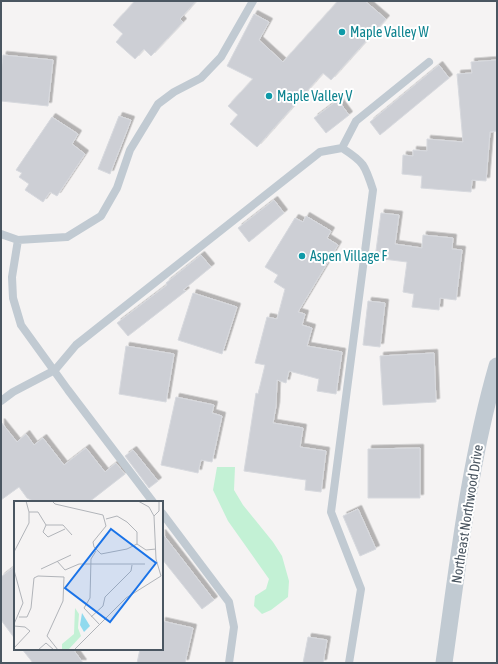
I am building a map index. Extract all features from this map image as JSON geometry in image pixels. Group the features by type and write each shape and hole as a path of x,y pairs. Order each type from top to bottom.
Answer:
{"street":[{"name":"Northeast Northwood Drive","path":"444,663 464,518 486,405 497,366"}],"lane":[{"path":"1,234 18,240 67,237 100,216 117,188 130,150 158,104 174,92 201,78 221,57 253,1"},
{"path":"342,148 356,121 430,62"},
{"path":"1,402 14,392 55,370 76,345 320,152 342,148 358,158 367,170 373,190 331,512 361,590 349,663"},
{"path":"18,240 12,277 12,298 21,325 152,501"},
{"path":"163,514 229,602 234,627 229,663"}],"green space":[{"path":"217,467 235,467 234,490 243,505 273,542 282,556 289,581 288,597 271,610 262,614 254,606 255,596 266,589 269,579 228,521 213,490"}],"building":[{"path":"135,1 196,1 180,19 183,22 151,56 144,49 135,59 116,42 123,34 113,25"},
{"path":"338,1 365,1 386,19 331,80 323,73 257,147 230,124 238,115 228,106 253,79 227,66 254,14 269,22 259,40 283,62"},
{"path":"3,55 53,60 48,106 1,101 1,73"},
{"path":"497,60 497,131 490,132 486,181 472,180 471,192 421,188 422,176 402,174 403,155 413,156 413,150 427,151 427,139 463,142 457,74 472,73 471,62"},
{"path":"439,65 449,78 380,135 370,122"},
{"path":"338,100 349,115 326,133 314,118"},
{"path":"119,116 131,120 110,174 98,169"},
{"path":"52,117 78,134 72,144 85,154 57,196 50,192 43,202 25,190 29,184 19,177 22,173 16,170"},
{"path":"274,200 284,213 249,242 238,228"},
{"path":"381,213 399,215 395,244 422,248 423,235 453,238 452,249 462,250 456,300 440,298 439,310 412,307 414,294 403,292 407,262 375,258"},
{"path":"306,216 331,231 327,238 338,245 298,312 305,314 302,325 312,328 307,346 342,352 336,394 317,391 319,379 289,371 286,383 277,380 276,406 273,423 303,428 300,447 326,451 321,492 305,490 306,480 244,471 256,393 258,394 265,365 255,363 267,317 277,319 285,289 274,282 278,275 265,267 295,218 303,222"},
{"path":"201,255 211,267 183,290 186,291 128,336 117,323 167,285 166,283"},
{"path":"193,293 237,307 222,354 178,340"},
{"path":"368,301 385,303 380,347 363,345"},
{"path":"126,346 174,354 166,402 119,394"},
{"path":"434,353 436,402 383,405 380,356"},
{"path":"176,397 214,405 212,413 222,416 212,462 201,460 198,473 161,465"},
{"path":"1,422 17,442 26,434 34,445 43,438 64,465 86,448 105,472 116,463 125,474 90,501 33,501 27,498 19,487 1,500"},
{"path":"420,448 420,498 368,498 368,449"},
{"path":"133,450 158,481 149,488 125,456"},
{"path":"358,509 376,549 360,556 343,516"},
{"path":"163,534 214,600 202,609 163,560"},
{"path":"14,567 14,638 1,620 1,577"},
{"path":"163,621 193,628 185,663 137,663 140,650 163,650"},
{"path":"308,637 327,640 323,663 303,663"},
{"path":"23,650 74,650 83,663 33,663"}],"place":[{"name":"Maple Valley W","path":"342,32"},
{"name":"Maple Valley V","path":"269,96"},
{"name":"Aspen Village F","path":"302,256"}]}
